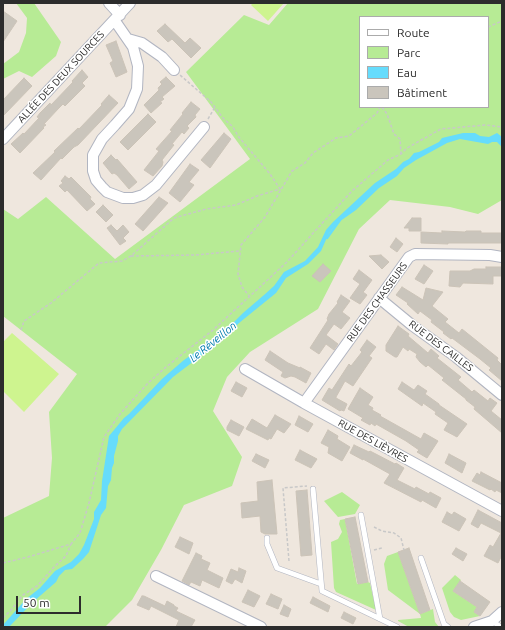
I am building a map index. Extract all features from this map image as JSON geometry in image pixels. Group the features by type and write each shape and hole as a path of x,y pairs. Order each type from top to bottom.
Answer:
{"street":[{"path":"109,3 133,47 138,66 137,89 129,109 102,139 93,155 93,171 96,180 107,192 123,198 133,198 142,195 156,184 204,127"},
{"name":"ALLÉE DES DEUX SOURCES","path":"3,139 130,3"},
{"path":"128,39 142,42 162,57 174,70"},
{"name":"RUE DES CHASSEURS","path":"304,403 409,257 415,254 490,255 502,258"},
{"name":"RUE DES CAILLES","path":"379,298 413,326 456,357 502,395"},
{"name":"RUE DES LIÈVRES","path":"244,369 502,511"},
{"path":"156,576 260,627"},
{"path":"474,627 492,621 502,612"}],"lane":[{"path":"313,489 322,591 397,627"},
{"path":"361,515 380,619"},
{"path":"267,538 277,568 322,584"},
{"path":"421,558 444,624 448,627"},
{"path":"492,621 501,627"}],"path":[{"path":"489,27 502,22"},
{"path":"174,70 212,102 270,174 280,189"},
{"path":"204,127 215,107"},
{"path":"250,297 242,287 238,274 241,245 265,217 280,189 292,171 305,163 313,153 336,138 349,136 377,113 380,108"},
{"path":"382,108 387,114 394,134 400,139 401,154"},
{"path":"3,618 23,595 37,586 66,556 71,544 80,533 89,503 104,436 120,414 148,383 166,366 213,330 250,297 287,262 352,191 388,160 401,154 407,148 442,129 485,125 502,126"},
{"path":"20,330 24,321 51,303 99,263 122,261 131,256 174,218 206,209 236,205 257,196 280,189"},
{"path":"131,256 195,255 240,251"},
{"path":"289,561 283,488 313,486 313,489"},
{"path":"374,527 382,531 394,533 401,538 404,550"},
{"path":"3,563 71,544"},
{"path":"372,550 382,548"}],"green space":[{"path":"16,3 34,3 61,42 56,56 32,77 19,71 3,79 3,64 19,52 26,33 27,18"},
{"path":"253,3 284,3 268,21 251,5"},
{"path":"288,3 502,3 502,200 478,214 450,207 390,200 359,229 318,309 250,352 227,377 213,411 242,457 232,486 184,505 161,550 132,600 105,627 3,627 3,518 49,496 52,458 49,412 77,374 3,316 3,209 18,219 46,197 115,259 250,159 186,72 244,15 269,25"},
{"path":"12,333 59,374 24,412 3,391 3,342"},
{"path":"342,492 360,505 355,514 338,517 324,501"},
{"path":"345,519 357,584 370,583 376,610 336,592 334,588 331,542 338,539 342,532 339,524 340,520"},
{"path":"398,552 420,614 388,590 384,564 387,556"},
{"path":"455,575 461,580 453,591 477,607 474,612 480,616 461,620 454,617 450,612 442,588"},
{"path":"433,609 435,622 439,627 409,627 398,621 421,618 420,614"}],"water":[{"path":"463,133 475,133 480,136 489,137 497,133 502,137 502,147 497,142 488,144 460,139 447,143 404,168 397,176 379,188 356,210 336,224 329,233 321,251 308,264 286,278 276,293 239,323 223,339 173,377 122,429 118,436 111,480 108,486 106,508 101,515 89,552 72,569 65,570 56,582 33,602 9,627 3,627 3,625 26,599 40,588 55,571 71,562 79,554 94,519 94,512 101,500 102,481 109,436 124,418 162,379 184,360 222,334 274,286 284,272 305,261 318,247 326,230 333,222 375,183 409,159 414,153 439,142 442,138"}],"building":[{"path":"3,11 17,21 3,42"},
{"path":"165,24 185,43 190,38 201,48 191,58 172,39 168,42 157,31"},
{"path":"116,41 127,72 116,77 110,63 113,61 106,45"},
{"path":"82,70 88,77 82,83 85,86 65,106 63,104 59,108 44,124 46,125 43,127 44,128 20,153 11,144 23,133 24,134 39,118 37,117 40,113 50,103 51,105 73,82 72,81"},
{"path":"166,77 175,86 162,97 164,99 160,102 162,103 151,113 144,105 159,90 158,88 162,84 160,82"},
{"path":"24,78 32,86 3,116 3,100"},
{"path":"109,95 118,103 78,145 62,159 61,158 41,180 33,173 78,128 79,129 102,105 101,104"},
{"path":"191,102 200,109 195,115 196,117 187,126 189,128 184,134 182,132 172,144 174,145 162,160 162,166 153,176 144,170 159,151 156,149 172,131 170,130"},
{"path":"148,114 156,122 128,150 120,142"},
{"path":"224,133 231,139 210,168 201,160"},
{"path":"111,155 116,160 117,159 137,182 129,189 117,175 114,173 112,174 103,163"},
{"path":"190,164 199,170 189,182 194,185 180,202 169,193"},
{"path":"65,176 69,179 71,177 91,197 90,199 95,204 87,211 67,190 65,192 59,186 63,183 61,181"},
{"path":"159,197 168,203 143,231 135,224"},
{"path":"103,205 113,215 106,222 96,212"},
{"path":"412,218 421,218 421,231 409,231 409,228 404,228"},
{"path":"111,225 117,231 123,225 129,232 123,238 126,241 120,245 107,228"},
{"path":"442,231 481,231 481,233 502,233 502,243 421,243 421,232 442,233"},
{"path":"396,238 403,244 397,252 390,247"},
{"path":"381,255 389,262 382,269 369,256"},
{"path":"323,264 331,271 320,282 312,276"},
{"path":"424,265 433,271 424,284 415,279"},
{"path":"486,267 502,267 502,276 493,276 493,284 463,283 460,287 449,286 450,271 470,271 474,269 486,269"},
{"path":"359,270 372,280 363,292 367,295 360,304 350,298 360,284 353,279"},
{"path":"402,287 423,300 426,288 443,292 432,306 448,319 445,322 459,333 462,329 498,358 497,360 502,365 502,381 489,370 491,368 480,359 443,333 444,332 431,322 432,320 420,311 418,314 407,304 408,303 396,295"},
{"path":"341,295 350,301 342,312 350,318 341,329 334,324 326,335 338,344 334,350 326,344 319,354 310,348 328,320 329,314 338,303 337,302"},
{"path":"398,326 409,334 408,336 428,353 431,349 439,356 437,358 461,377 458,380 472,392 474,390 488,401 490,398 497,403 491,411 502,420 502,433 474,409 475,407 466,399 442,380 444,378 428,365 426,367 420,362 416,357 417,354 409,349 408,351 403,347 397,357 386,351 386,345"},
{"path":"367,340 376,347 369,356 372,358 353,386 345,381 336,397 347,404 344,411 340,411 322,400 329,388 332,390 349,364 351,366 362,352 360,350"},
{"path":"270,351 288,363 311,373 306,383 295,377 291,376 285,378 281,376 283,372 265,360"},
{"path":"236,382 247,388 242,397 231,391"},
{"path":"402,382 414,390 418,385 427,391 425,394 467,424 457,437 444,430 448,423 435,414 436,412 423,403 422,406 398,389"},
{"path":"360,388 373,397 368,405 373,408 372,410 381,415 380,416 421,439 424,433 438,441 427,458 417,452 419,450 406,441 376,424 375,426 371,423 370,425 361,420 363,418 348,409"},
{"path":"275,415 291,424 284,433 277,429 271,439 269,438 268,440 246,429 252,419 267,428"},
{"path":"299,416 313,424 308,432 295,425"},
{"path":"231,420 244,427 239,436 227,430"},
{"path":"328,430 338,436 337,439 350,447 342,461 328,453 329,447 321,443"},
{"path":"354,445 369,452 370,451 404,468 397,480 415,489 416,487 441,498 436,508 384,483 390,474 350,453"},
{"path":"300,450 317,459 311,468 295,460"},
{"path":"256,454 269,460 265,468 252,461"},
{"path":"449,454 466,463 462,473 445,463"},
{"path":"481,472 502,483 502,493 496,490 495,492 491,489 490,490 472,481 477,473 480,475"},
{"path":"272,480 277,534 265,534 261,532 260,516 242,518 241,503 258,501 257,482"},
{"path":"307,490 312,555 301,556 296,491"},
{"path":"478,510 502,523 502,555 498,563 484,556 490,545 493,547 501,533 481,523 478,528 471,524"},
{"path":"447,512 452,515 454,512 466,519 459,531 442,522"},
{"path":"355,517 368,582 358,584 345,519"},
{"path":"180,537 193,543 189,554 175,547"},
{"path":"409,548 430,610 420,614 398,552"},
{"path":"456,548 467,554 463,561 452,554"},
{"path":"196,553 202,556 201,559 210,563 207,570 223,578 219,588 202,580 200,586 191,582 189,585 182,581"},
{"path":"239,568 246,571 242,583 235,579 232,584 226,581 231,569 238,572"},
{"path":"460,581 490,602 480,616 474,612 477,607 453,591"},
{"path":"248,590 260,596 254,607 242,602"},
{"path":"271,594 282,599 278,609 266,604"},
{"path":"142,596 165,606 167,601 178,608 176,611 195,620 191,627 176,627 179,620 151,606 149,610 137,605"},
{"path":"313,597 330,606 328,612 310,603"},
{"path":"284,605 291,609 288,617 280,614"},
{"path":"344,612 356,618 353,624 341,618"}],"waterway":[{"name":"Le Réveillon","path":"327,238 340,220"}]}
